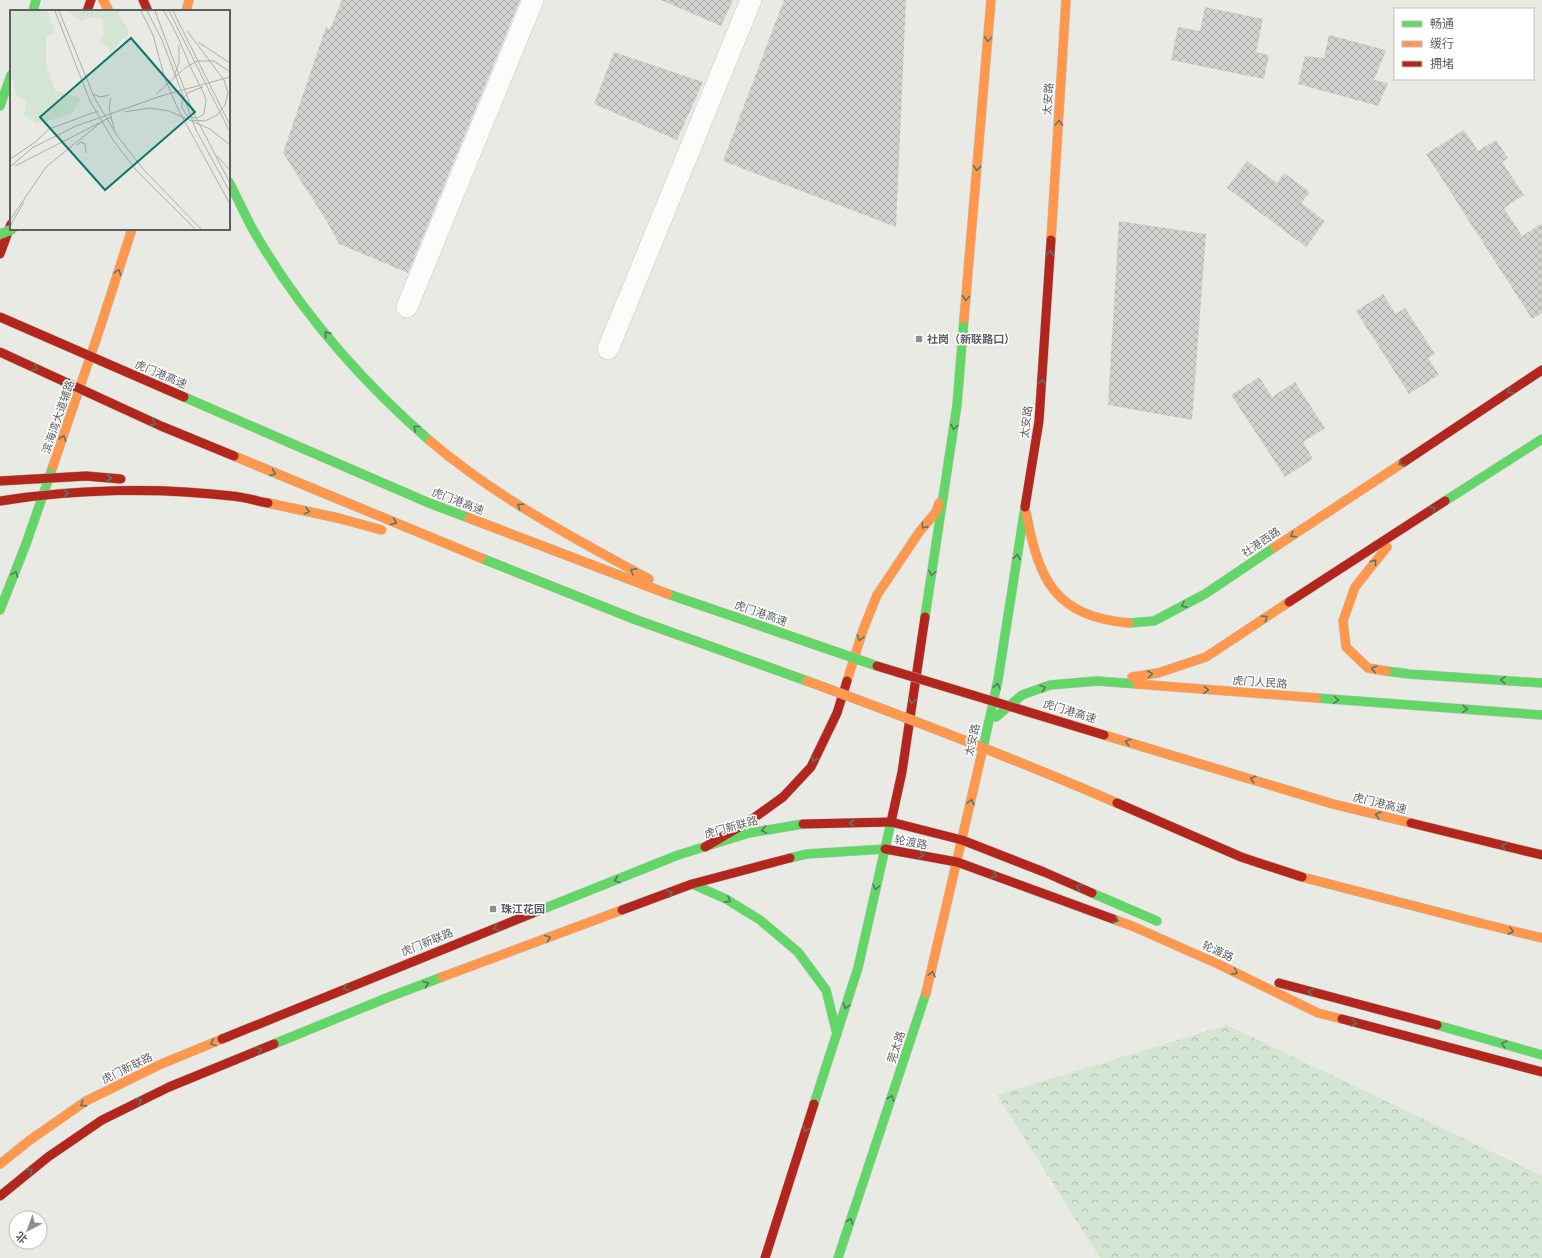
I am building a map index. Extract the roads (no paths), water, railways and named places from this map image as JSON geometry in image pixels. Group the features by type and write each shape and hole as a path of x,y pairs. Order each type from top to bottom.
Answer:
{"main road":[{"path":"33,10 36,0"},
{"path":"87,10 91,0"},
{"path":"103,0 108,10"},
{"path":"186,10 189,0"},
{"path":"765,1258 858,968 902,772 957,405 991,0"},
{"name":"太安路","path":"962,840 998,680 1039,421 1066,0"},
{"path":"0,106 10,78"},
{"path":"230,184 252,227 297,297 348,361 406,420 470,472 538,518 692,603"},
{"path":"0,254 10,227"},
{"path":"0,234 10,230"},
{"name":"滨海湾大道辅路","path":"0,610 18,566 107,310 132,230"},
{"name":"虎门港高速","path":"0,317 429,503 692,603 872,664 1333,804 1542,855"},
{"path":"0,352 161,426 466,552 634,619 864,702 1051,775 1226,851 1269,868 1542,938"},
{"name":"社港西路","path":"1025,509 1032,544 1045,579 1066,604 1095,618 1128,624 1154,621 1205,594 1542,370"},
{"path":"1097,681 1158,673 1206,657 1542,439"},
{"path":"0,481 86,476 132,480"},
{"path":"148,481 163,482 338,518 466,552"},
{"path":"0,501 36,495 98,491 161,491 233,496"},
{"path":"706,847 751,820 783,797 811,766 837,713 863,630 877,595 920,531 936,512 944,493"},
{"path":"1414,522 1382,551 1355,587 1343,621 1346,647 1368,668 1409,674 1542,683"},
{"name":"虎门人民路","path":"988,724 1022,695 1050,685 1097,681 1542,715"},
{"name":"虎门新联路","path":"0,1164 30,1140 86,1101 159,1065 382,973 678,855 749,833 803,824 891,822"},
{"name":"轮渡路","path":"891,822 962,840 1044,872 1166,926"},
{"name":"莞太路","path":"838,1258 928,988 962,840"},
{"path":"0,1196 48,1157 102,1120 169,1087 389,997 692,884 807,854 884,849"},
{"name":"轮渡路","path":"884,849 957,862 1132,926 1218,964 1318,1013 1542,1072"},
{"path":"692,884 733,903 760,920 798,952 826,990 837,1034"},
{"path":"1270,978 1283,985 1379,1009 1542,1055"}],"street":[{"path":"407,307 533,0"},
{"path":"608,349 751,0"}],"place":[{"name":"社岗（新联路口）","path":"919,339"},
{"name":"珠江花园","path":"493,909"}]}
